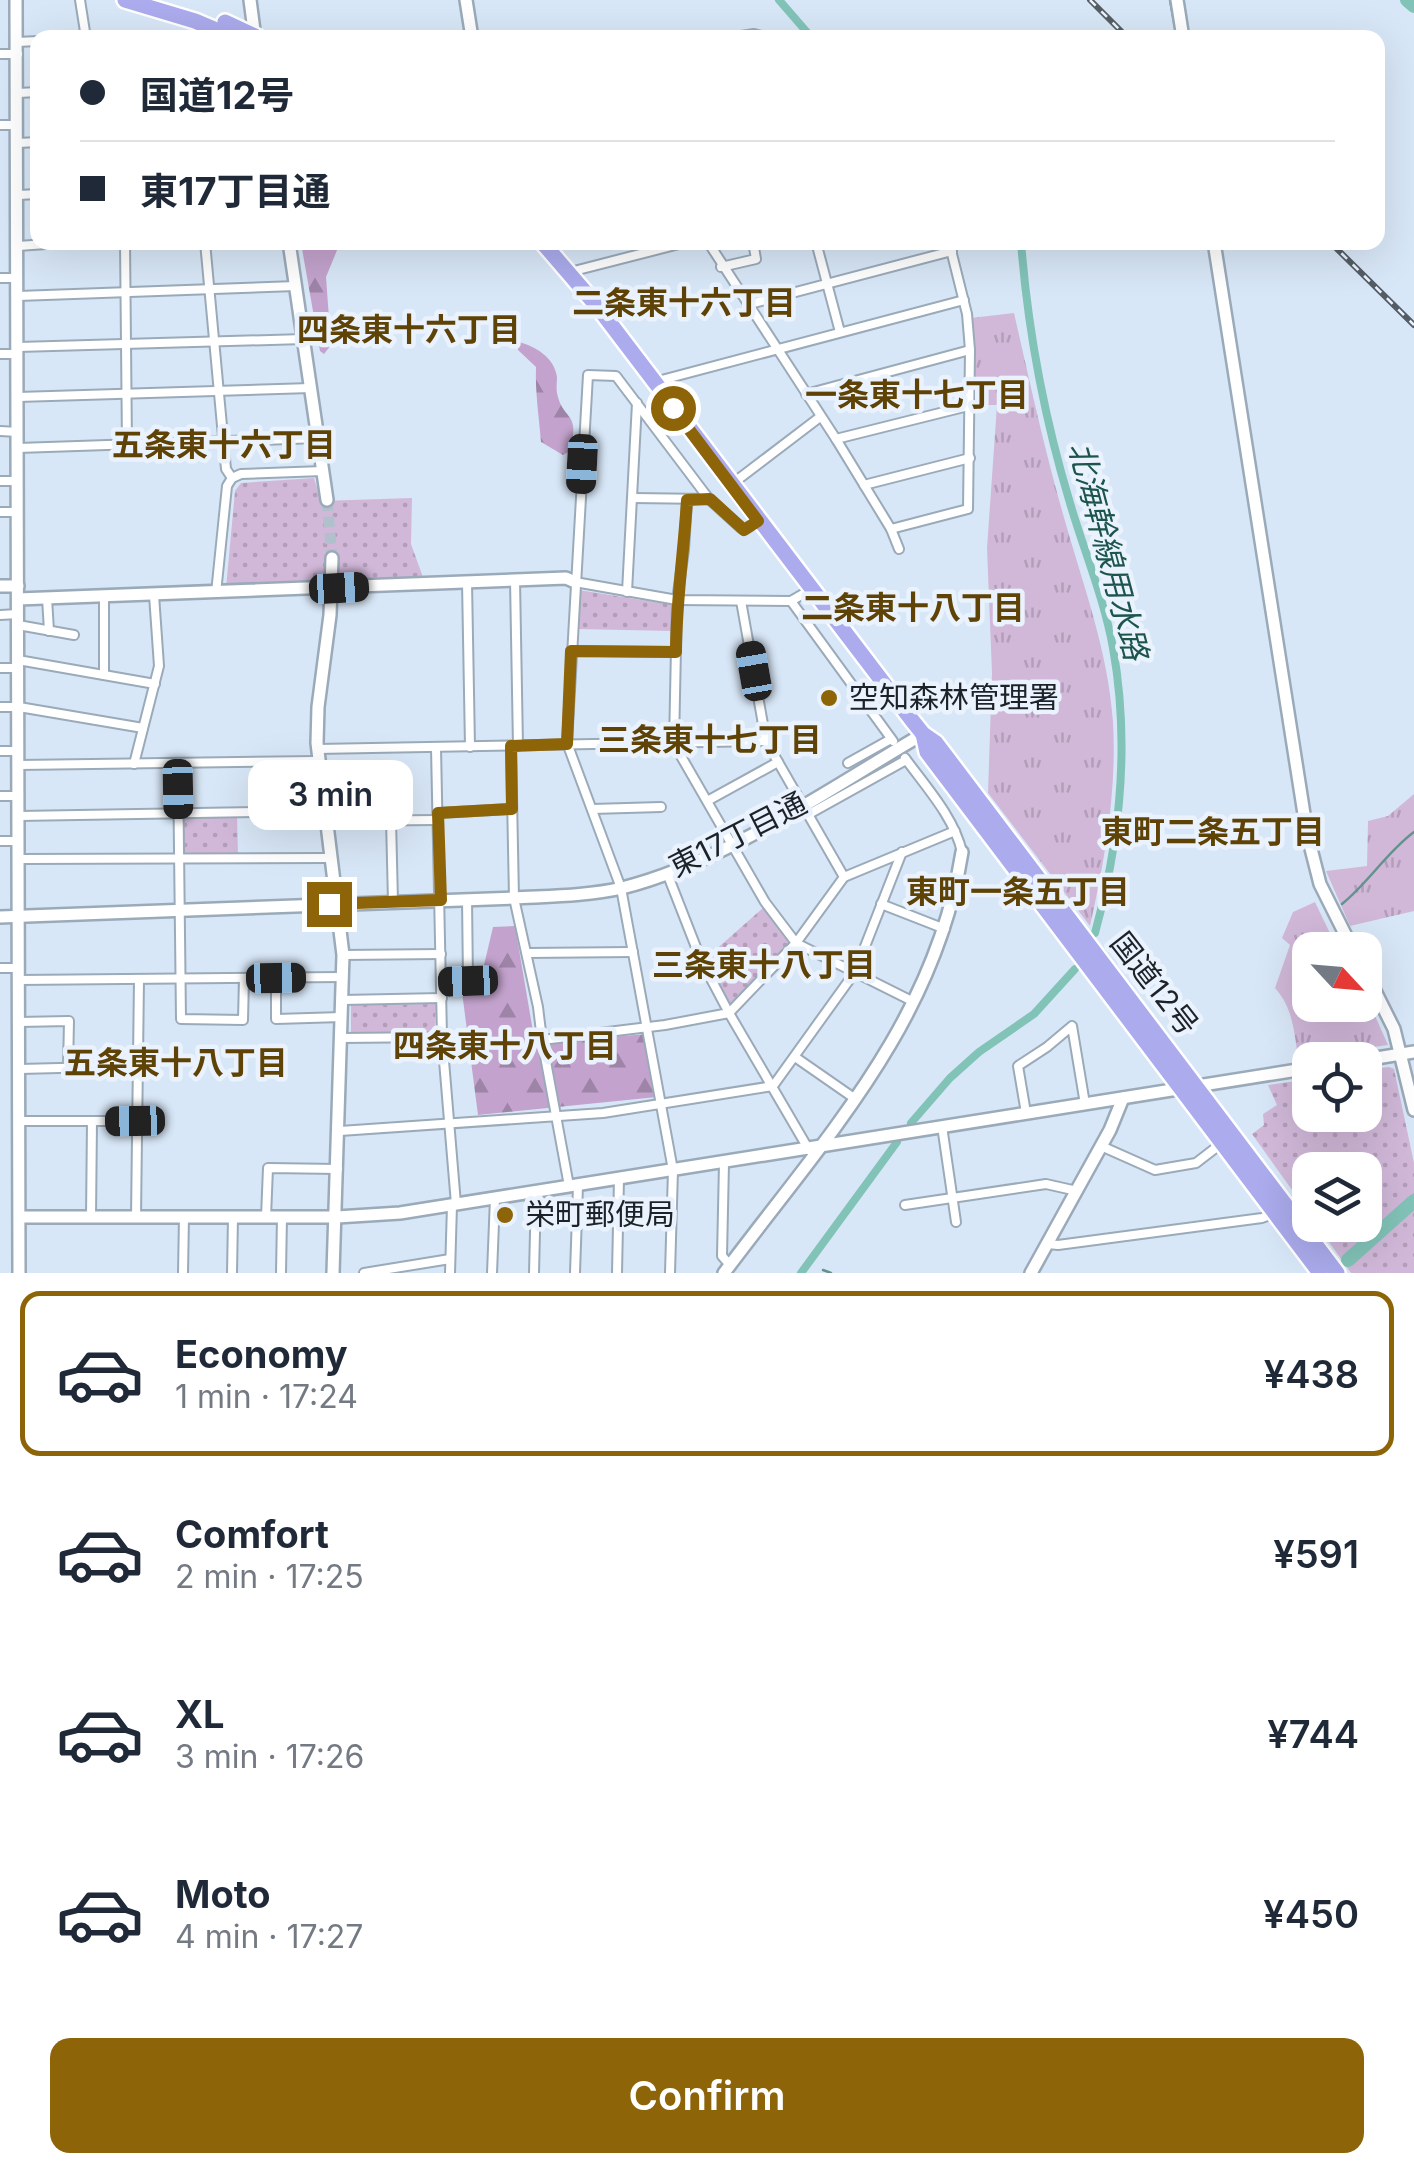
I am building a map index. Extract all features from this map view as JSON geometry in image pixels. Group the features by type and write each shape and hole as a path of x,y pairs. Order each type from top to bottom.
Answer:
{"highway":[{"path":"125,0 216,30"},
{"path":"165,0 239,30"},
{"name":"国道12号","path":"549,250 810,590 923,734 936,743 985,817 1280,1209 1320,1273"},
{"name":"国道12号","path":"1189,1087 1222,1144 1337,1273"}],"street":[{"path":"16,0 19,1273"},
{"path":"80,0 85,30"},
{"path":"250,0 255,30"},
{"path":"466,0 471,30"},
{"path":"1177,0 1182,30"},
{"path":"0,54 30,44"},
{"path":"18,92 30,92"},
{"path":"0,125 18,125"},
{"path":"18,143 30,142"},
{"path":"18,195 30,194"},
{"path":"18,246 30,245"},
{"path":"126,250 127,444"},
{"path":"205,250 226,469 232,478"},
{"path":"290,250 327,500"},
{"path":"569,272 656,250"},
{"path":"712,250 864,484 898,550"},
{"path":"721,267 756,259 754,250"},
{"path":"818,250 840,332"},
{"path":"750,304 940,250"},
{"path":"891,530 968,509 970,350 964,300 952,250"},
{"path":"1215,250 1306,833 1328,904 1343,932"},
{"path":"0,278 17,278"},
{"path":"18,296 296,286"},
{"path":"654,382 964,300"},
{"path":"0,354 127,344 304,339"},
{"path":"806,394 970,350"},
{"path":"670,1273 672,1170 622,888 567,744 588,374 616,376 710,499 740,528 744,530 758,521"},
{"path":"18,397 311,388"},
{"path":"627,592 637,402"},
{"path":"836,439 972,405"},
{"path":"731,484 820,417"},
{"path":"0,431 18,432"},
{"path":"18,448 318,438"},
{"path":"864,484 970,458"},
{"path":"216,593 227,486 232,478 241,474 324,471"},
{"path":"0,481 18,481"},
{"path":"632,498 710,499"},
{"path":"687,500 677,600 674,744 766,902 796,943 915,1002"},
{"path":"0,512 18,512"},
{"path":"332,558 317,755 338,904 343,976 333,1273"},
{"path":"0,586 46,598 566,578 677,600 791,601 810,590"},
{"path":"514,580 514,898 555,1116 573,1186 575,1273"},
{"path":"468,582 470,747"},
{"path":"134,764 159,666 154,596"},
{"path":"104,597 104,675"},
{"path":"46,598 49,631"},
{"path":"741,601 766,741 844,878"},
{"path":"791,601 892,740 848,763"},
{"path":"0,614 74,635"},
{"path":"571,651 676,652"},
{"path":"0,668 18,664 154,684"},
{"path":"0,707 143,728"},
{"name":"東17丁目通","path":"0,917 514,898 622,888 667,873 806,809 923,734"},
{"path":"19,765 178,764 436,748 766,741"},
{"path":"436,748 442,1037 454,1204 450,1273"},
{"path":"0,751 19,751"},
{"path":"727,1269 885,1055 915,1002 945,929 962,852 955,831 906,759 806,809"},
{"path":"709,800 778,762"},
{"path":"178,764 181,1019 243,1020 244,978"},
{"path":"0,796 19,796"},
{"path":"592,809 662,808"},
{"path":"19,816 179,813 391,820 512,809"},
{"path":"391,820 393,902"},
{"path":"542,1040 647,1028 730,1013 796,943 844,878 955,831"},
{"path":"0,841 18,841"},
{"path":"340,1131 555,1116 660,1105 773,1086 854,972 902,852"},
{"path":"19,859 330,858"},
{"path":"667,873 701,960 813,1149"},
{"path":"441,982 468,981 466,899"},
{"path":"882,904 945,929"},
{"path":"526,953 633,952"},
{"path":"342,954 441,954"},
{"path":"0,968 19,974 139,980 343,976"},
{"path":"276,978 276,1019 342,1017"},
{"path":"136,1217 139,980"},
{"path":"342,1000 442,998"},
{"path":"1382,1003 1408,1053 1414,1110"},
{"path":"19,1022 70,1020 68,1068"},
{"path":"1026,1113 1018,1066 1072,1026 1086,1104"},
{"path":"341,1038 442,1037"},
{"path":"1382,1057 1408,1053"},
{"path":"794,1056 854,1098"},
{"path":"20,1069 138,1066"},
{"path":"20,1217 336,1218 536,1192 1292,1071"},
{"path":"1031,1273 1102,1146 1123,1098"},
{"path":"91,1217 92,1121"},
{"path":"20,1122 135,1121"},
{"path":"942,1126 956,1222"},
{"path":"1102,1146 1155,1170 1196,1162 1222,1144"},
{"path":"724,1163 722,1256 727,1269"},
{"path":"266,1217 268,1168 338,1170"},
{"path":"617,1273 619,1178"},
{"path":"905,1205 1046,1184 1076,1191"},
{"path":"534,1273 536,1192"},
{"path":"492,1273 495,1198"},
{"path":"1048,1244 1262,1218 1280,1209"},
{"path":"183,1273 184,1217"},
{"path":"281,1273 282,1217"},
{"path":"232,1273 234,1218"},
{"path":"364,1273 450,1259"}],"green space":[{"path":"302,250 337,250 326,277 331,345 324,354 320,351"},
{"path":"1014,313 1051,469 1101,645 1110,696 1114,748 1111,799 1090,926 988,793 992,673 987,548 997,405 975,405 971,318"},
{"path":"519,342 543,354 555,370 560,402 573,429 570,451 563,455 541,442 536,367 518,350"},
{"path":"314,478 321,501 412,498 411,544 424,580 226,588 235,491 241,483"},
{"path":"579,590 673,605 672,631 577,629"},
{"path":"1414,794 1414,911 1350,926 1326,871 1367,866 1368,821 1388,816"},
{"path":"237,815 238,855 183,856 182,816"},
{"path":"1315,902 1329,932 1292,932 1292,1022 1378,1022 1388,1045 1296,1042 1289,1012 1275,988 1290,945 1282,938 1293,912"},
{"path":"765,906 793,943 730,1008 704,960"},
{"path":"515,926 535,1043 648,1034 657,1097 478,1115 462,992 480,982 493,927"},
{"path":"436,1004 435,1031 351,1033 351,1005"},
{"path":"1382,1068 1394,1069 1414,1163 1414,1273 1351,1273 1329,1242 1382,1242 1382,1152 1292,1152 1292,1190 1252,1134 1264,1125 1263,1114 1277,1105 1268,1085 1292,1082 1292,1132 1382,1132"}],"waterway":[{"name":"北海幹線用水路","path":"779,0 805,30"},
{"path":"1170,0 1176,30"},
{"path":"1407,0 1414,6"},
{"name":"北海幹線用水路","path":"1022,250 1033,341 1052,439 1104,611 1118,684 1120,792 1111,863 1095,933"},
{"path":"1342,904 1414,832"},
{"name":"北海幹線用水路","path":"911,1123 950,1078 979,1052 1034,1014 1075,969"},
{"name":"北海幹線用水路","path":"801,1273 897,1142"},
{"path":"1348,1260 1414,1201"},
{"path":"823,1270 831,1273"}],"tunnel":[{"path":"327,500 332,558"}],"railway":[{"path":"1090,0 1120,30"},
{"path":"1338,250 1414,325"}],"place":[{"name":"空知森林管理署","path":"829,698"},
{"name":"栄町郵便局","path":"505,1215"}],"district":[{"name":"二条東十六丁目","path":"684,303"},
{"name":"四条東十六丁目","path":"409,330"},
{"name":"一条東十七丁目","path":"917,395"},
{"name":"五条東十六丁目","path":"224,445"},
{"name":"二条東十八丁目","path":"913,608"},
{"name":"三条東十七丁目","path":"710,740"},
{"name":"東町二条五丁目","path":"1213,832"},
{"name":"東町一条五丁目","path":"1018,892"},
{"name":"三条東十八丁目","path":"764,965"},
{"name":"四条東十八丁目","path":"505,1046"},
{"name":"五条東十八丁目","path":"176,1063"}],"route":[{"path":"329,904 441,900 438,813 512,809 511,746 567,744 571,651 676,652 687,500 710,499 744,530 758,521 673,408"}]}
